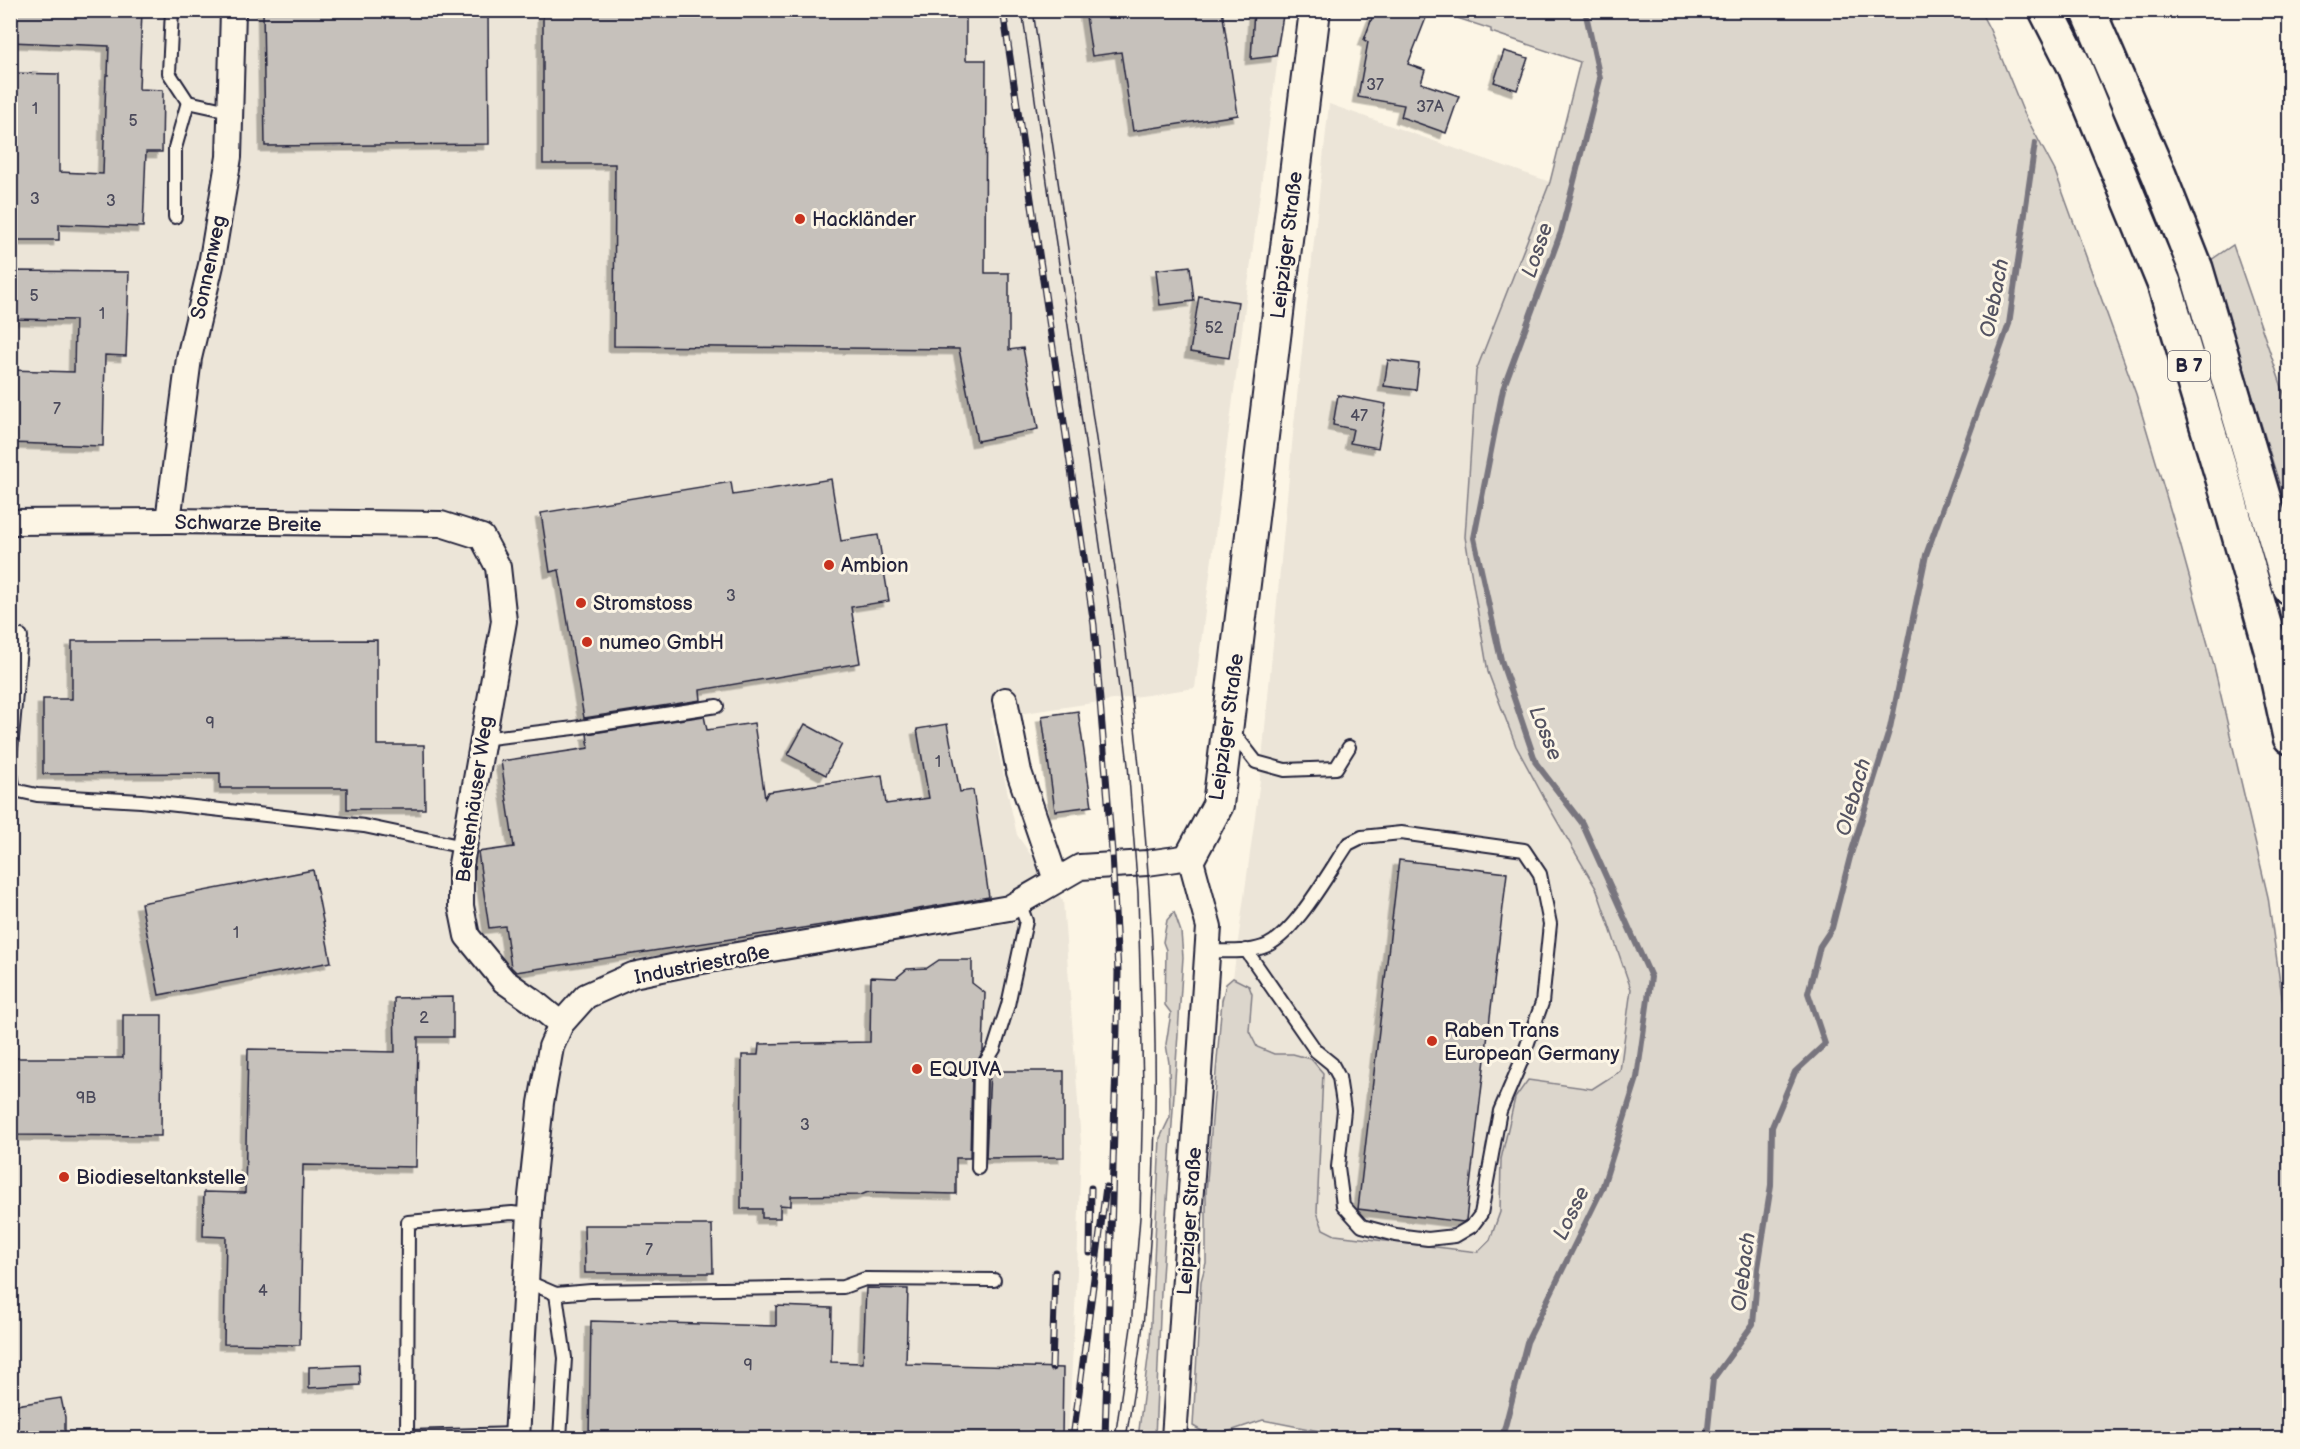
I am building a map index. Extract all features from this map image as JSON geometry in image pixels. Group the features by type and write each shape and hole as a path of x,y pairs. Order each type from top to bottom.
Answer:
{"highway":[{"name":"B 7","path":"2046,10 2075,67 2163,283 2229,499 2269,642 2289,737"},
{"name":"B 7","path":"2088,10 2196,269 2289,588"}],"street":[{"name":"Sonnenweg","path":"168,521 189,358 211,265 229,157 232,10"},
{"name":"Leipziger Straße","path":"1174,1438 1209,927 1190,857 1218,805 1315,10"},
{"name":"Schwarze Breite","path":"10,522 441,524 482,537"},
{"name":"Bettenhäuser Weg","path":"482,537 498,567 504,621 461,864 461,906 467,936 504,981 561,1024"},
{"path":"1005,700 1019,772 1056,879"},
{"name":"Industriestraße","path":"517,1436 530,1215 541,1103 551,1047 561,1024 586,996 633,975 1009,908 1080,867 1147,863 1190,857"}],"lane":[{"path":"172,10 169,73 188,102 220,109"},
{"path":"175,217 175,148 188,102"},
{"path":"10,761 21,636"},
{"path":"482,739 574,728 717,706"},
{"path":"1228,725 1256,762 1285,770 1336,768 1349,747"},
{"path":"10,770 14,790 37,795 141,801 364,826 464,847"},
{"path":"1208,951 1246,950 1263,947 1278,940 1294,924 1348,844 1362,837 1401,833 1524,850 1539,874 1550,924 1542,1003 1521,1062 1500,1111 1481,1214 1472,1226 1455,1236 1428,1239 1396,1235 1362,1226 1343,1205 1338,1167 1344,1110 1339,1077 1332,1064 1316,1051 1246,950"},
{"path":"978,1168 980,1071 994,1049 1008,1005 1026,921 1019,902"},
{"path":"517,1436 407,1437 408,1222 512,1213 530,1215"},
{"path":"526,1281 556,1294 591,1291 843,1287 865,1279 994,1280"},
{"path":"556,1294 565,1358 560,1438"}],"shaded area":[{"path":"10,11 1284,11 1195,688 991,718 1017,835 1063,901 1081,1142 1068,1438 11,1438"},
{"path":"1436,11 1980,11 2023,111 2055,171 2136,394 2214,666 2268,897 2290,1054 2289,1438 1327,1438 1319,1431 1263,1420 1210,1436 1193,1426 1201,1281 1206,1263 1206,1192 1222,1000 1226,984 1233,978 1249,986 1252,994 1249,1031 1257,1047 1274,1054 1293,1054 1311,1059 1323,1073 1317,1212 1323,1229 1335,1235 1478,1252 1490,1240 1500,1212 1501,1159 1515,1098 1528,1080 1592,1089 1620,1071 1631,989 1597,890 1516,746 1488,672 1465,537 1476,371 1550,182 1580,62"},
{"path":"1329,104 1550,182 1476,371 1465,537 1488,672 1516,746 1597,890 1631,989 1620,1072 1592,1089 1528,1080 1515,1098 1501,1159 1500,1212 1490,1240 1478,1252 1335,1235 1323,1229 1317,1212 1323,1073 1293,1054 1274,1054 1257,1047 1249,1031 1252,1003 1249,986 1233,978 1260,780 1294,424"},
{"path":"2233,245 2290,414 2289,516 2238,348 2208,262"},
{"path":"1174,912 1181,932 1183,957 1161,1292 1155,1438 1138,1438 1150,1342 1160,1138 1170,1117 1169,1063 1166,1044 1171,1013 1165,1005 1166,950 1163,942 1167,920"}],"building":[{"path":"10,10 142,10 139,89 163,90 162,152 146,152 143,227 59,224 59,240 11,240 10,73 59,74 59,172 103,174 109,46 10,42"},
{"path":"263,10 488,10 489,144 265,146"},
{"name":"Hackländer","path":"543,10 966,10 966,60 986,60 985,273 1009,273 1009,350 1023,348 1038,429 977,441 959,349 614,346 615,164 543,164"},
{"path":"1085,10 1222,10 1238,115 1133,131 1121,52 1092,56"},
{"path":"1254,10 1284,10 1276,56 1251,59"},
{"path":"1375,10 1406,10 1426,18 1408,64 1425,70 1421,83 1459,96 1446,133 1401,117 1404,105 1358,97 1368,42 1364,40"},
{"path":"1504,51 1528,58 1517,90 1494,82"},
{"path":"1190,266 1194,301 1160,305 1156,270"},
{"path":"10,271 129,272 126,356 105,355 103,446 10,443 10,370 74,372 75,320 10,319"},
{"path":"1199,296 1238,302 1229,358 1190,352"},
{"path":"1388,360 1419,364 1416,390 1384,386"},
{"path":"1338,395 1386,404 1378,448 1350,443 1353,429 1333,425"},
{"path":"831,479 841,541 878,535 889,601 851,607 860,663 700,690 701,700 584,718 559,570 550,572 541,513 731,482 733,495"},
{"path":"377,640 377,745 424,745 425,809 347,809 347,788 220,788 220,773 43,774 43,699 72,699 72,641"},
{"path":"1078,711 1092,806 1055,811 1042,716"},
{"path":"704,716 707,730 754,723 765,798 768,792 882,775 886,804 929,798 917,729 947,724 960,792 973,790 989,897 516,972 511,967 505,926 489,928 478,852 514,847 501,761 589,748 587,734"},
{"path":"805,724 842,744 826,775 788,755"},
{"name":"Raben Trans European Germany","path":"1399,860 1507,873 1466,1220 1463,1222 1358,1209"},
{"path":"313,870 331,962 159,995 141,903"},
{"path":"939,960 972,960 972,983 985,993 983,1051 972,1071 970,1158 956,1158 956,1194 868,1192 861,1195 791,1196 791,1206 780,1205 780,1218 762,1218 762,1209 741,1209 742,1055 758,1055 759,1044 870,1042 871,977 896,978 907,969 927,968"},
{"path":"453,997 453,1037 418,1037 416,1167 303,1165 300,1345 224,1344 226,1237 203,1236 204,1192 245,1193 248,1049 395,1052 394,998"},
{"path":"123,1015 162,1015 161,1136 10,1135 10,1058 123,1058"},
{"path":"990,1071 1064,1071 1064,1157 986,1158"},
{"path":"584,1225 712,1225 713,1273 585,1273"},
{"path":"866,1288 908,1289 906,1364 1063,1368 1062,1438 589,1438 591,1321 776,1326 776,1306 832,1308 831,1362 863,1363"},
{"path":"359,1365 360,1385 309,1388 309,1367"},
{"path":"61,1398 65,1417 65,1438 10,1438 10,1406"}],"waterway":[{"name":"Losse","path":"1502,1438 1527,1342 1602,1189 1637,1078 1651,977 1582,823 1536,763 1501,660 1474,538 1503,389 1561,232 1600,79 1585,10"},
{"name":"Olebach","path":"1707,1438 1713,1379 1753,1324 1758,1268 1771,1185 1772,1127 1795,1072 1825,1044 1808,993 1820,946 1832,928 1850,857 1890,728 1926,555 2009,324 2035,143"}],"tram line":[{"path":"1022,10 1111,621 1128,765 1138,893 1143,1086 1140,1217 1131,1327 1115,1438"},
{"path":"1033,10 1121,611 1141,789 1152,934 1155,1079 1151,1224 1138,1367 1126,1438"}],"railway":[{"path":"1003,10 1094,625 1112,852 1118,972 1105,1438"},
{"path":"1073,1438 1106,1187"},
{"path":"1090,1253 1091,1188"},
{"path":"1052,1368 1055,1272"}],"place":[{"name":"Hackländer","path":"800,219"},
{"name":"Ambion","path":"829,565"},
{"name":"Stromstoss","path":"581,603"},
{"name":"numeo GmbH","path":"587,642"},
{"name":"Raben Trans European Germany","path":"1432,1041"},
{"name":"EQUIVA","path":"917,1069"},
{"name":"Biodieseltankstelle","path":"64,1177"}]}
